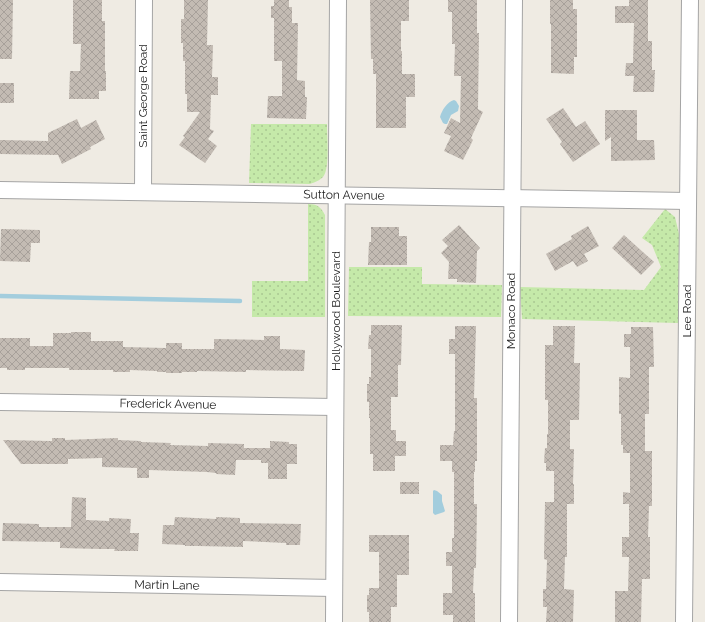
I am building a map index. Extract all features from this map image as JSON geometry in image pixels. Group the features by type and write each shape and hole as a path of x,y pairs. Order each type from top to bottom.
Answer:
{"street":[{"name":"Saint George Road","path":"143,192 144,0"},
{"name":"Hollywood Boulevard","path":"334,622 338,0"},
{"name":"Monaco Road","path":"509,622 514,0"},
{"name":"Lee Road","path":"684,622 690,0"},
{"name":"Sutton Avenue","path":"0,190 688,202"},
{"name":"Frederick Avenue","path":"0,402 336,407"},
{"name":"Martin Lane","path":"0,582 334,588"}],"green space":[{"path":"251,124 327,124 327,167 323,177 310,184 249,183"},
{"path":"308,204 318,206 325,215 325,317 252,317 252,281 308,281"},
{"path":"665,209 675,217 679,234 678,323 522,319 520,287 644,290 661,267 652,245 642,238"},
{"path":"349,267 422,267 422,284 502,285 501,317 348,316"}],"water":[{"path":"454,100 459,106 458,111 451,115 447,124 445,124 440,117 441,114 447,104"},
{"path":"434,490 442,495 445,511 435,515 433,513"}],"building":[{"path":"0,0 13,0 12,59 0,59"},
{"path":"73,0 102,0 102,21 105,21 106,91 99,91 99,99 69,99 70,71 80,71 81,44 73,44"},
{"path":"184,0 208,0 207,45 213,45 212,77 218,77 218,95 211,95 210,129 214,131 208,139 217,146 205,163 179,145 185,137 183,136 200,112 187,112 187,94 185,94 185,61 183,61 183,43 181,43 181,19 184,19"},
{"path":"274,0 289,0 289,7 292,7 292,23 298,23 297,80 305,81 305,97 307,97 306,119 267,118 268,96 282,96 282,61 274,61 274,18 271,18 271,6 274,6"},
{"path":"370,0 409,0 409,21 401,21 402,74 415,74 415,97 406,97 406,128 376,128 376,74 373,74 373,59 371,59"},
{"path":"448,0 477,0 477,33 479,33 478,109 483,112 471,138 473,140 463,160 444,151 451,136 444,133 451,118 460,123 461,76 454,76 455,44 452,44 452,12 448,12"},
{"path":"550,0 573,0 573,9 577,9 577,57 574,57 574,74 551,73"},
{"path":"629,0 648,0 648,41 652,41 652,70 655,70 654,92 633,92 634,76 625,76 626,63 633,63 634,23 615,23 615,6 629,6"},
{"path":"0,83 14,83 14,103 0,103"},
{"path":"563,108 576,127 585,121 600,144 573,162 560,144 562,142 546,119"},
{"path":"605,110 637,110 637,140 654,140 655,160 611,161 611,137 605,141"},
{"path":"77,119 81,128 96,120 105,139 90,147 91,149 62,164 58,155 0,154 0,140 48,141 48,133"},
{"path":"459,225 480,248 477,251 476,283 457,282 457,279 448,279 449,262 441,253 448,246 442,240"},
{"path":"588,226 599,246 584,254 588,261 577,267 573,261 555,271 546,254 572,239 571,236"},
{"path":"371,227 399,227 399,236 407,236 407,265 368,265"},
{"path":"1,229 40,230 40,243 31,243 30,262 0,261"},
{"path":"624,235 654,262 641,275 612,248"},
{"path":"371,325 402,325 401,365 398,365 398,397 391,397 391,430 396,430 396,441 406,441 406,456 395,456 395,471 373,471 373,454 370,454 370,418 369,402 367,402 367,384 369,384 369,377 371,377 371,349 368,349 369,335 371,335"},
{"path":"455,326 476,326 474,398 477,398 477,461 475,461 474,472 474,504 477,504 476,568 474,568 473,593 475,593 475,622 453,622 453,615 443,615 443,593 452,593 452,566 446,566 446,552 452,552 452,538 454,538 454,472 452,472 452,461 440,461 440,445 453,445 455,431 455,354 449,354 449,339 455,339"},
{"path":"553,326 575,326 574,363 580,363 579,420 570,420 570,449 574,449 574,504 567,504 567,557 565,557 564,589 574,590 573,622 546,622 547,607 543,607 543,589 546,589 547,560 544,559 545,502 554,502 554,471 546,471 546,463 544,463 548,434 548,400 545,400 545,345 553,345"},
{"path":"631,327 653,327 654,367 649,367 649,414 645,414 645,451 652,451 652,506 649,506 648,537 650,537 650,579 642,579 641,622 615,622 615,591 628,591 629,557 622,557 622,537 629,537 629,504 623,504 623,492 630,493 630,453 623,453 623,445 621,445 619,377 630,378 630,347 624,347 624,334 631,334"},
{"path":"91,332 91,341 123,341 123,347 166,348 166,343 182,343 182,349 214,349 214,339 264,340 264,336 280,336 280,349 305,350 304,371 246,370 246,372 197,371 166,373 157,371 130,370 130,372 113,372 113,370 69,370 69,368 25,368 25,370 7,370 7,368 0,368 0,338 30,338 30,346 53,346 53,333"},
{"path":"52,438 65,438 65,440 118,438 118,440 171,443 170,445 208,446 208,443 244,444 244,448 270,448 270,441 289,442 289,444 297,444 297,464 287,464 287,479 268,479 268,463 261,463 261,460 236,460 235,475 207,472 149,470 149,478 137,478 137,468 102,467 102,458 68,459 68,464 21,464 3,440 52,441"},
{"path":"400,482 419,482 419,494 400,494"},
{"path":"72,497 86,498 86,520 109,521 109,518 131,519 130,533 139,533 138,551 60,548 60,542 2,541 3,523 39,524 39,527 71,527"},
{"path":"175,517 216,519 216,517 240,518 240,523 301,524 300,545 243,541 243,547 162,544 163,525 174,525"},
{"path":"369,535 409,535 409,575 397,575 397,607 391,607 391,622 369,622 369,612 367,612 367,595 369,595 369,588 379,588 379,552 369,552"}],"waterway":[{"path":"0,296 240,301"}]}
